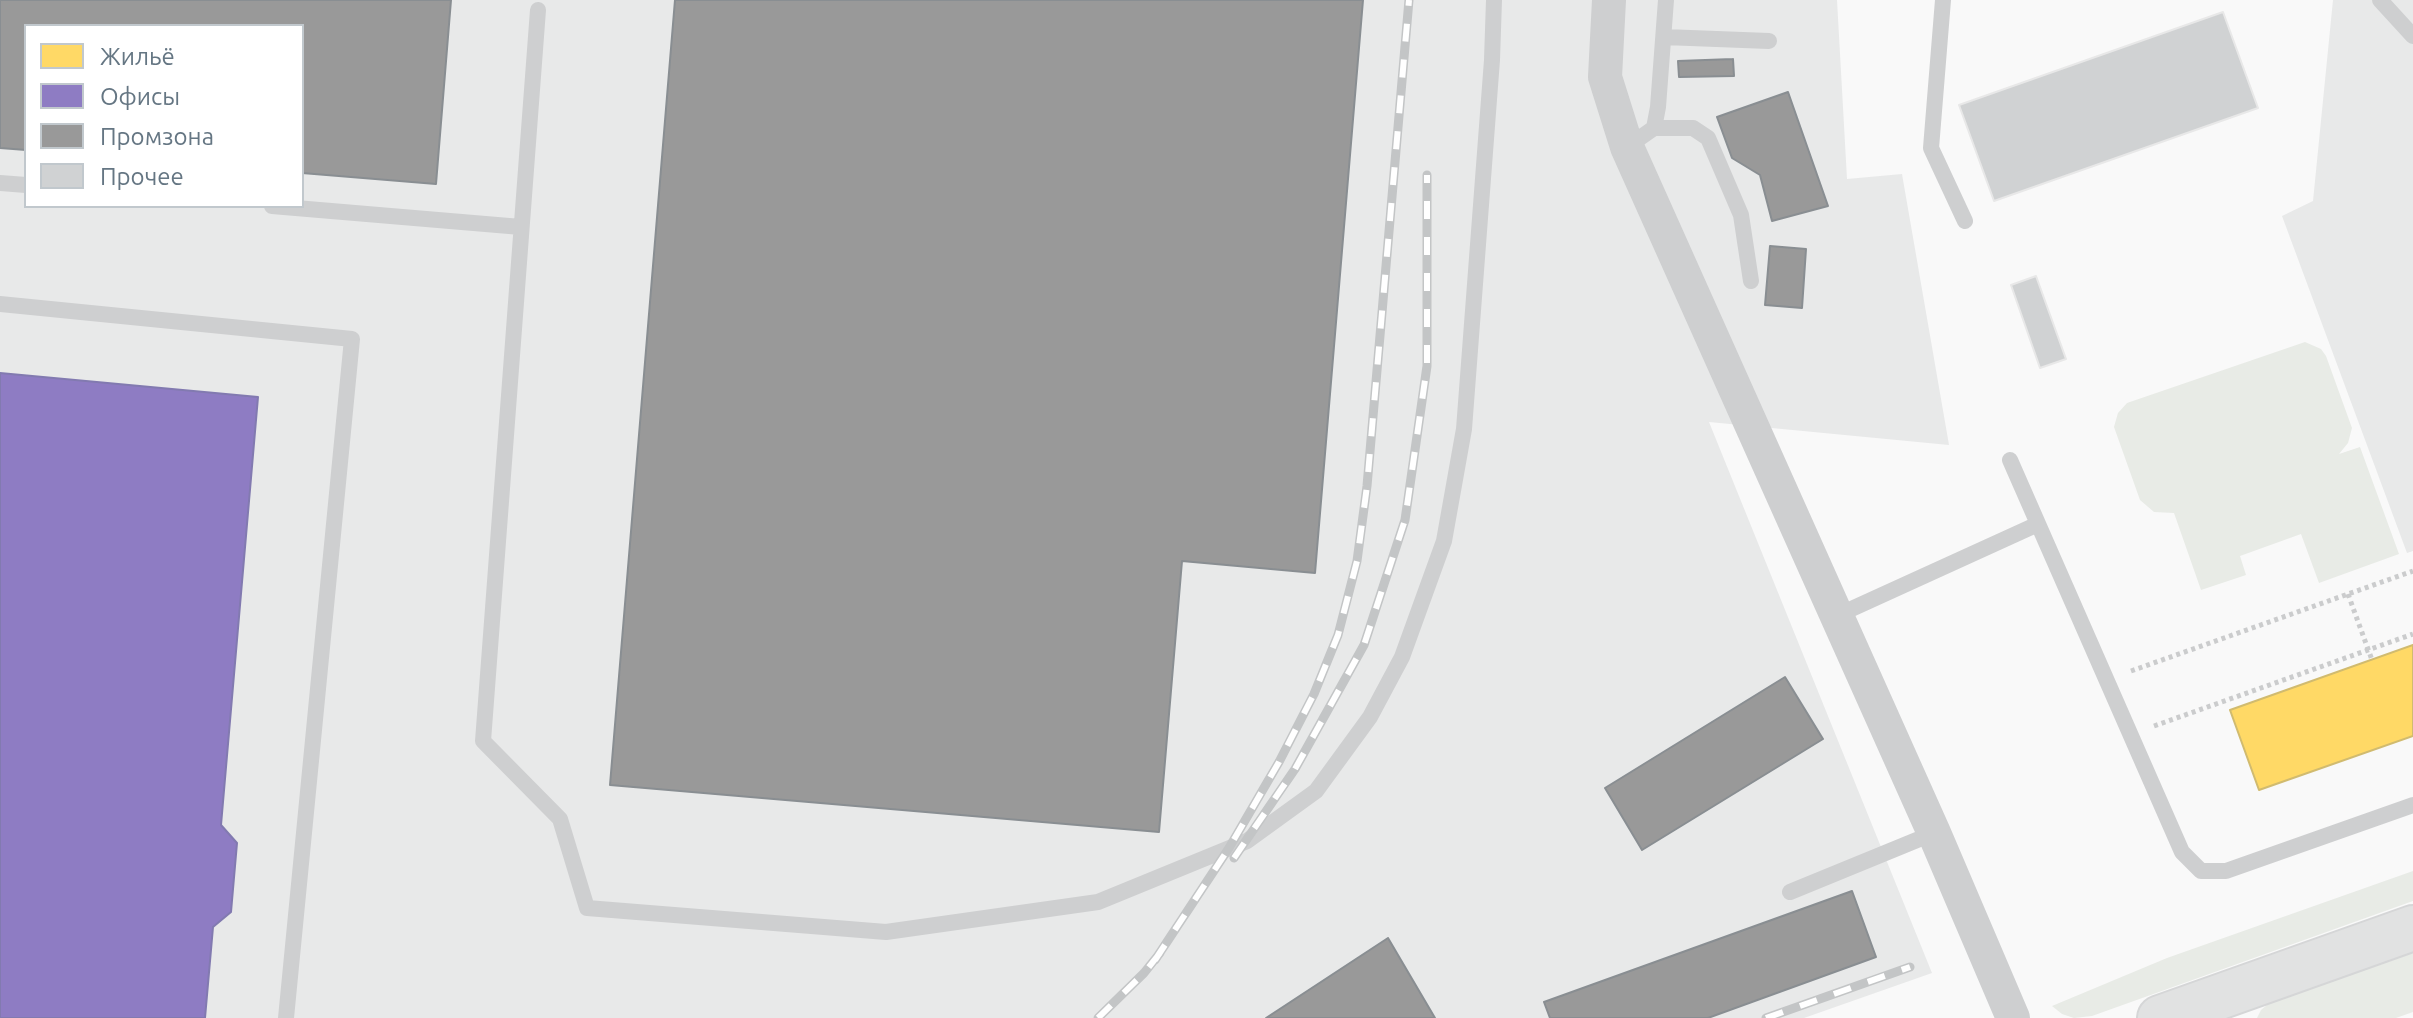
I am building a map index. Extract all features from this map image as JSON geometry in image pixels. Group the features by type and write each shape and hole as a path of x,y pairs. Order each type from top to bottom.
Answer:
{"main road":[{"path":"2160,1018 2213,1009 2413,928"}],"street":[{"path":"1609,0 1605,77 1640,138 1836,616 2013,1018"}],"lane":[{"path":"538,10 483,741 560,819 587,908 886,932 1098,902 1247,841 1316,791 1370,717 1402,657 1444,541 1464,429 1494,0"},
{"path":"1640,138 1658,107 1666,0"},
{"path":"1943,0 1931,148 1965,221"},
{"path":"2380,0 2413,36"},
{"path":"1664,37 1769,41"},
{"path":"1640,138 1693,128 1708,138 1741,215 1751,281"},
{"path":"0,183 24,185"},
{"path":"296,208 521,227"},
{"path":"0,304 352,339 286,1018"},
{"path":"2010,460 2182,852 2201,871 2226,871 2413,805"},
{"path":"1836,616 2038,524"},
{"path":"1790,892 1934,833"}],"path":[{"path":"2106,680 2413,571"},
{"path":"2348,594 2372,660"},
{"path":"2130,734 2413,634"}],"shaded area":[{"path":"0,0 1837,0 1847,179 1902,174 1949,445 1709,422 1932,973 1804,1018 0,1018"},
{"path":"2333,0 2413,0 2413,551 2407,553 2282,216 2313,201"},
{"path":"2305,342 2321,349 2326,356 2352,428 2348,443 2339,454 2360,447 2399,554 2319,583 2301,534 2240,556 2246,575 2201,590 2174,513 2154,512 2140,500 2114,427 2118,413 2127,403"},
{"path":"2413,871 2413,901 2092,1016 2074,1018 2052,1006 2167,958"},
{"path":"2413,953 2413,1012 2396,1018 2257,1018 2268,1004"}],"building: Жильё":[{"path":"2413,645 2413,736 2259,790 2230,710"}],"building: Офисы":[{"path":"0,373 258,397 221,825 237,843 231,912 213,927 205,1018 0,1018"}],"building: Промзона":[{"path":"0,0 451,0 436,184 304,173 304,24 24,24 24,150 0,148"},
{"path":"675,0 1363,0 1315,573 1182,561 1159,832 610,785"},
{"path":"1733,59 1734,76 1679,77 1678,61"},
{"path":"1788,92 1828,206 1772,221 1760,175 1732,158 1717,117"},
{"path":"1770,246 1806,249 1802,308 1765,305"},
{"path":"1785,677 1823,739 1642,850 1605,788"},
{"path":"1852,891 1876,957 1708,1018 1550,1018 1544,1002"},
{"path":"1388,938 1435,1018 1266,1018"}],"building: Прочее":[{"path":"2223,12 2258,108 1994,201 1959,105"},
{"path":"2036,276 2066,359 2040,368 2011,285"}],"railway":[{"path":"1155,960 1229,848 1279,762 1314,694 1338,635 1357,561 1367,486 1409,0"},
{"path":"1234,858 1295,769 1364,645 1405,520 1427,366 1427,175"},
{"path":"1098,1018 1160,953"},
{"path":"1766,1018 1910,967"}]}
